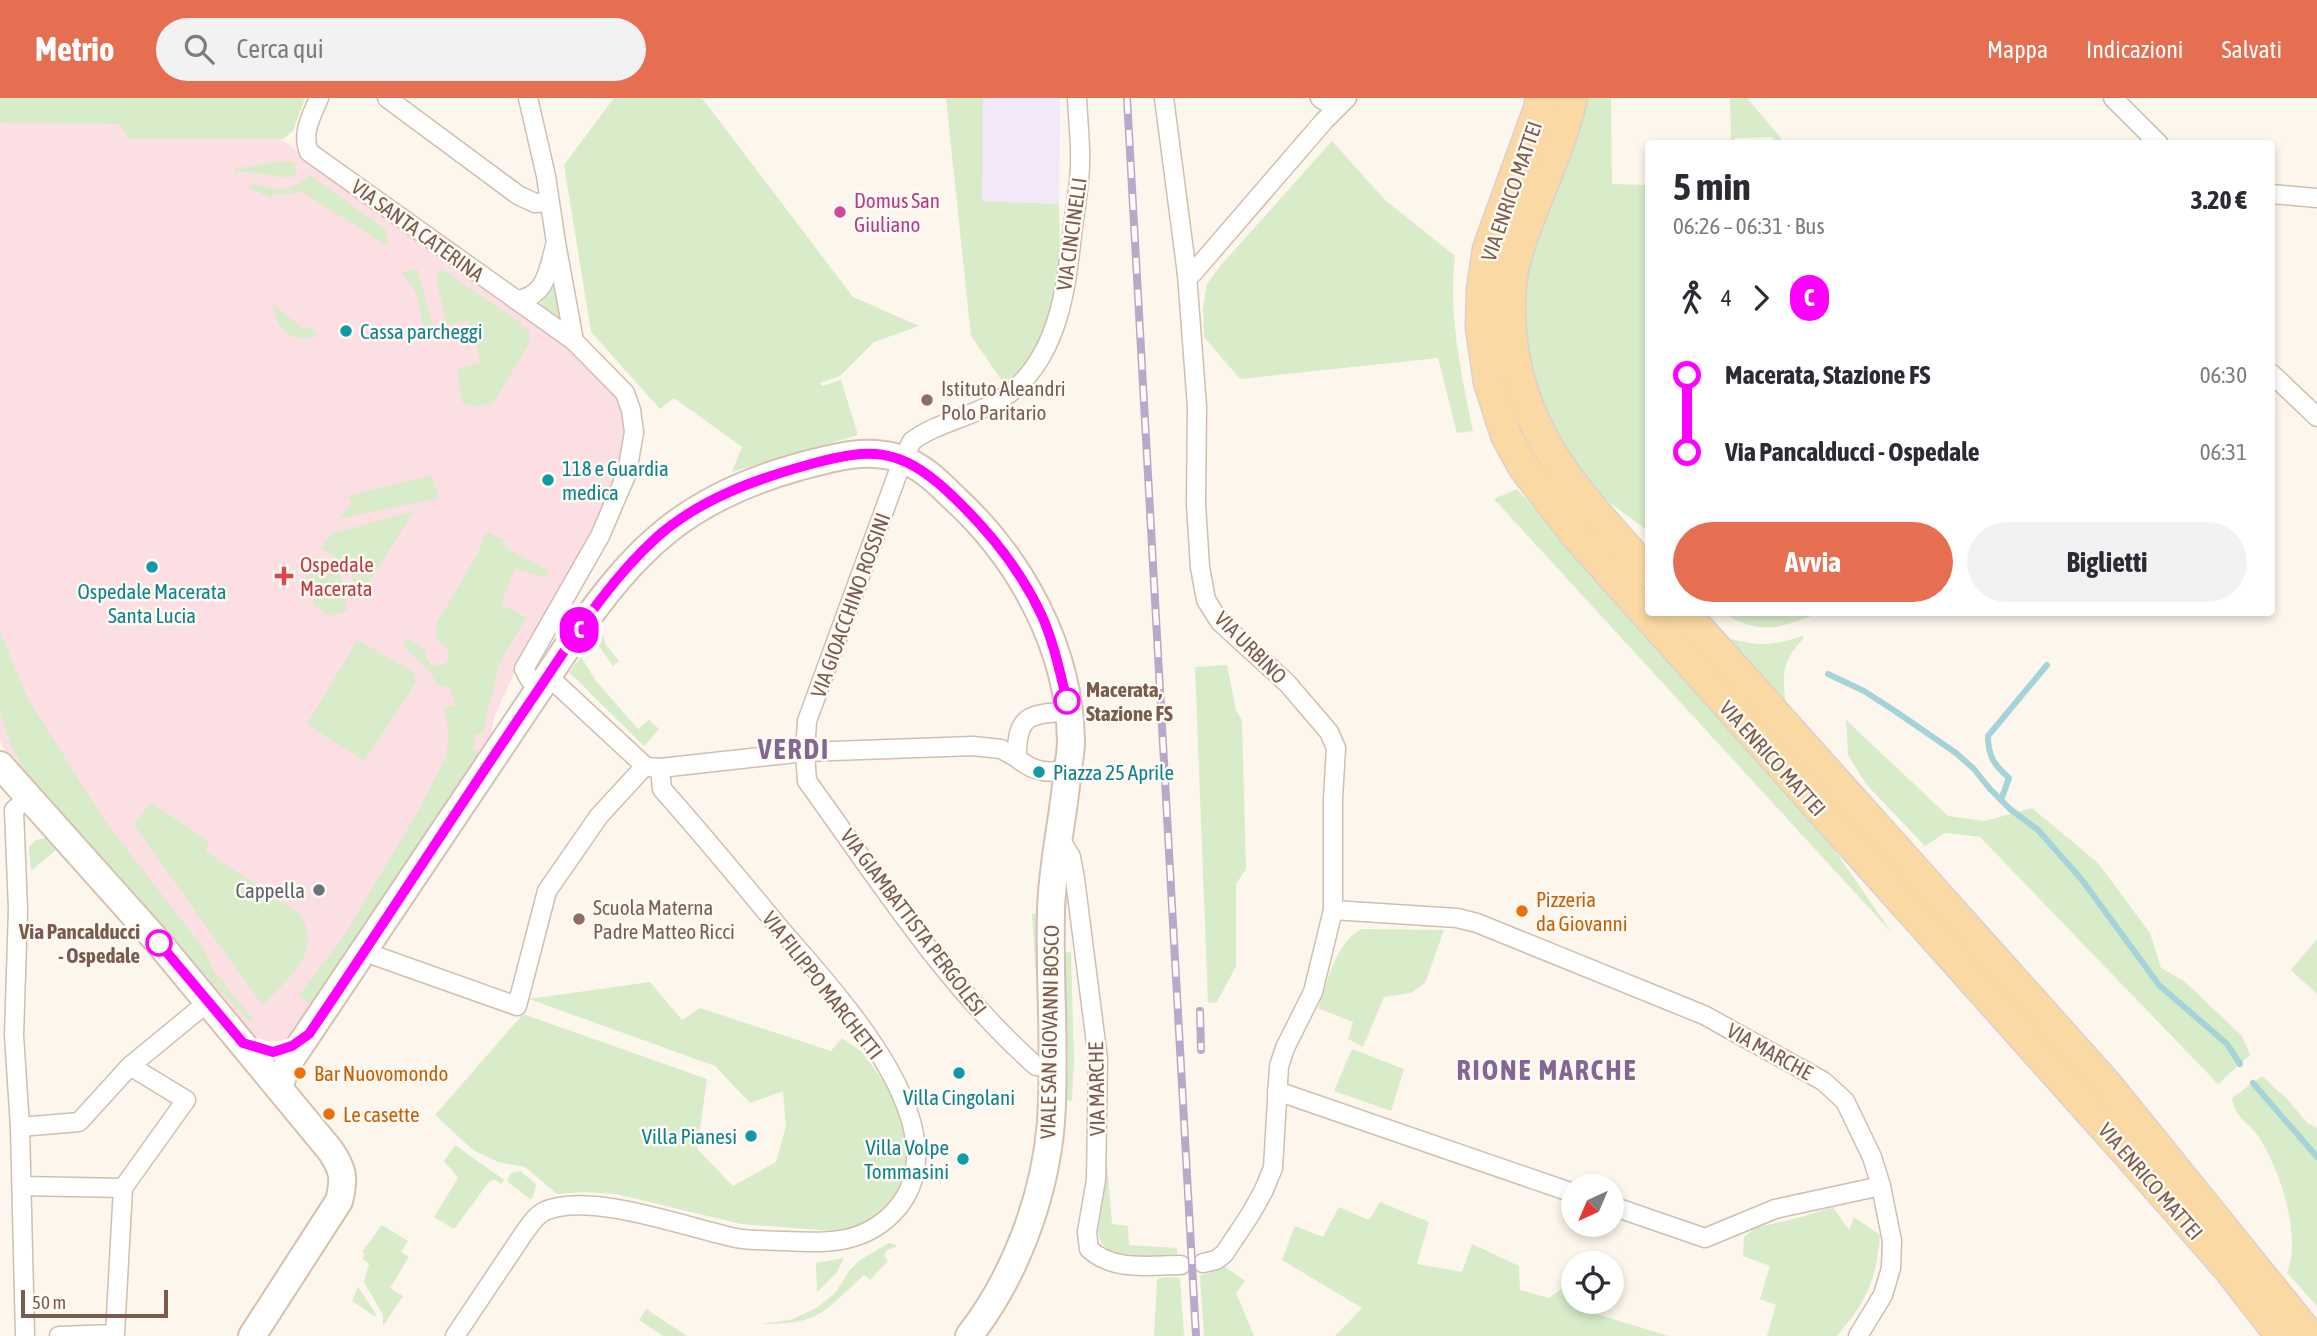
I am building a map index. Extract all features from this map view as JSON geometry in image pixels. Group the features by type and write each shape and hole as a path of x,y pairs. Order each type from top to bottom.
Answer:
{"main road":[{"name":"VIA ENRICO MATTEI","path":"1541,98 1488,249 1482,290 1481,327 1489,382 1506,435 1524,468 1575,534 1645,612"},
{"name":"VIA ENRICO MATTEI","path":"1572,98 1516,258 1511,290 1510,326 1517,374 1530,415 1566,478 1645,569"},
{"path":"279,1088 285,1070 544,682 616,579 657,537 698,507 732,491 793,469 849,454 887,455 903,459 930,475 961,503 990,535 1042,618 1058,663 1069,712 1072,745 1059,837"},
{"name":"VIA ENRICO MATTEI","path":"1648,616 2144,1172 2228,1268 2281,1336"},
{"name":"VIA ENRICO MATTEI","path":"1688,616 2108,1086 2310,1336"},
{"path":"0,765 159,943 341,1165 342,1189 339,1200 252,1336"},
{"name":"VIALE SAN GIOVANNI BOSCO","path":"969,1336 985,1315 1030,1220 1044,1169 1049,1135 1052,1067 1052,878 1059,837"},
{"path":"243,1043 273,1052 292,1046 309,1034"},
{"path":"2227,1231 2317,1324"}],"street":[{"name":"VIA SANTA CATERINA","path":"319,98 307,128 306,144 309,152 574,341 625,393 634,432 627,472 600,536 524,669 530,680 544,682"},
{"path":"387,98 518,195 535,203 549,202"},
{"path":"528,98 546,176 574,341"},
{"name":"VIA CINCINELLI","path":"903,459 912,440 918,436 980,411 1017,387 1033,368 1046,345 1067,284 1080,167 1077,98"},
{"name":"VIA URBINO","path":"1164,98 1187,274 1197,407 1196,504 1200,567 1206,600 1220,622 1287,683 1329,732 1336,748 1333,910 1313,992 1279,1066 1277,1091"},
{"path":"1187,274 1193,273 1342,103 1320,98"},
{"path":"2113,98 2155,140"},
{"path":"2275,194 2317,198"},
{"path":"516,300 528,299 536,294 543,283 556,243"},
{"path":"2275,377 2317,417"},
{"name":"VIA GIOACCHINO ROSSINI","path":"804,752 807,721 903,459"},
{"path":"544,682 652,767"},
{"path":"1017,758 1017,742 1022,723 1032,715 1069,712"},
{"path":"366,949 376,956 517,1006 547,891 599,816 652,767 804,752 974,746 1001,749 1042,772 1068,769"},
{"name":"VIA GIAMBATTISTA PERGOLESI","path":"804,752 807,780 949,974 999,1033 1036,1066 1052,1067"},
{"name":"VIA FILIPPO MARCHETTI","path":"455,1336 534,1219 545,1211 564,1205 584,1205 648,1214 739,1238 842,1240 868,1234 876,1228 901,1205 911,1187 916,1169 916,1143 899,1090 871,1040 662,789 652,767"},
{"path":"26,1336 20,1127 14,1035 18,910 14,810 28,797"},
{"name":"VIA MARCHE","path":"1059,837 1071,857 1075,879 1098,1059 1096,1180 1087,1232 1089,1249 1106,1261 1128,1266 1181,1265"},
{"name":"VIA MARCHE","path":"1333,910 1457,918 1477,923 1704,1014 1823,1081 1845,1101 1872,1157 1881,1185 1892,1241 1891,1268 1883,1295 1858,1336"},
{"path":"20,1127 79,1122 130,1066 208,1002"},
{"path":"59,1336 115,1334 123,1188 186,1100 130,1066"},
{"path":"1203,1264 1224,1254 1263,1192 1273,1168 1277,1091 1561,1188"},
{"path":"1624,1210 1705,1238 1775,1209 1881,1185"},
{"path":"22,1186 123,1188"}],"shaded area":[{"path":"983,98 1060,98 1059,204 982,201"},
{"name":"Ospedale Macerata","path":"0,116 118,116 275,135 587,362 613,390 624,413 627,431 618,483 516,669 495,715 486,754 294,1037 281,1041 266,1041 250,1034 19,776 0,741"}],"green space":[{"path":"0,98 305,98 293,131 283,139 129,139 119,124 0,123"},
{"path":"614,98 702,98 853,297 919,326 874,342 840,376 820,383 822,386 841,380 858,435 732,472 742,447 674,398 660,409 591,332 564,165"},
{"path":"946,98 983,98 982,201 1059,204 1058,280 1051,316 1034,352 1005,385 971,336"},
{"path":"1585,98 1611,98 1612,184 1645,185 1645,529 1610,503 1575,470 1538,407 1517,299"},
{"path":"1730,98 1747,98 1782,140 1774,140 1772,137 1731,140"},
{"path":"1332,141 1385,200 1455,256 1454,322 1473,431 1457,433 1438,358 1240,379 1204,337 1203,307 1207,284"},
{"path":"282,161 295,162 296,173 293,177 234,173 234,169"},
{"path":"310,175 386,230 389,247 300,191 288,195 275,193 271,198 249,188 252,183 277,189 289,188"},
{"path":"417,268 433,327 397,336 423,325 417,296 401,273"},
{"path":"442,269 529,331 530,342 494,402 476,407 462,403 457,369 481,362 468,320 446,326 436,275"},
{"path":"555,285 557,287 561,320 540,304"},
{"path":"272,303 304,329 311,327 318,335 300,338 286,333 277,321"},
{"path":"431,475 439,498 339,519 352,502 347,496"},
{"path":"1517,489 1827,839 1892,933 1494,499"},
{"path":"414,511 358,600 350,568 321,548 331,534"},
{"path":"486,532 505,540 505,547 549,571 546,578 515,568 501,605 527,617 499,664 484,734 475,734 473,751 482,753 314,1008 299,995 345,934 417,813 446,757 449,734 444,708 456,705 449,686 440,687 426,667 403,646 407,638 426,651 430,664 439,666 446,663 448,652 437,641 436,624 476,557"},
{"path":"315,557 340,574 347,611 330,616 315,606 305,572"},
{"path":"1729,616 1811,616 1774,627 1753,626"},
{"path":"601,629 606,645 619,661 613,666 599,646 590,655 586,651"},
{"path":"0,631 27,697 104,820 204,949 214,971 253,1019 250,1022 171,941 27,773 11,746 0,711"},
{"path":"1803,636 1785,669 1786,706 1729,642 1732,639 1768,644"},
{"path":"357,640 414,672 416,682 364,761 307,724"},
{"path":"581,657 596,681 638,729 649,720 659,729 644,746 569,672"},
{"path":"1227,665 1236,710 1242,720 1246,869 1236,884 1236,966 1217,1002 1208,1003 1195,667"},
{"path":"1846,720 1948,816 1985,821 2032,808 2098,863 2150,933 2161,968 2184,981 2242,1036 2250,1055 2218,1084 1980,837 1945,833 1925,846 1866,784 1848,755"},
{"path":"150,802 209,842 205,851 299,913 306,927 308,940 305,952 292,975 263,1006 134,825"},
{"path":"46,838 57,849 31,871 29,847 36,840"},
{"path":"1040,913 1041,1056 1032,914"},
{"path":"1362,929 1444,930 1425,983 1411,993 1384,997 1363,1047 1348,1039 1353,1022 1318,1008 1339,953"},
{"path":"2317,939 2317,994 2291,970"},
{"path":"1071,952 1074,1058 1072,1101 1066,1100 1068,1058 1064,953"},
{"path":"650,982 682,1020 700,1008 831,1051 842,1038 862,1052 891,1091 907,1142 903,1185 880,1214 868,1225 846,1232 741,1224 616,1194 557,1194 525,1167 498,1162 473,1150 435,1115 523,1014 707,1079 697,1149 733,1186 776,1162 786,1126 783,1091 750,1103 715,1066 529,999"},
{"path":"1352,1049 1404,1069 1391,1111 1334,1091"},
{"path":"2262,1076 2289,1101 2307,1123 2317,1128 2317,1306 2287,1273 2292,1240 2281,1185 2267,1151 2259,1137 2239,1115 2232,1098"},
{"path":"1105,1139 1112,1224 1128,1226 1129,1245 1177,1248 1177,1259 1116,1257 1101,1243 1098,1232 1104,1190"},
{"path":"455,1145 504,1180 501,1184 494,1179 489,1182 454,1229 434,1217 458,1178 444,1161"},
{"path":"520,1171 536,1184 530,1199 507,1181 511,1173"},
{"path":"1380,1202 1429,1222 1417,1264 1462,1272 1472,1244 1519,1266 1520,1290 1549,1298 1561,1289 1561,1314 1597,1314 1668,1336 1335,1336 1362,1308 1282,1260 1295,1226 1323,1237 1339,1207 1369,1220"},
{"path":"1833,1207 1849,1230 1854,1217 1880,1235 1873,1278 1863,1301 1837,1336 1767,1336 1776,1305 1760,1299 1770,1266 1743,1256 1744,1237 1755,1228"},
{"path":"382,1225 408,1241 401,1252 409,1257 390,1288 403,1296 383,1326 383,1315 364,1282 369,1264 362,1258 365,1254 362,1252"},
{"path":"889,1243 896,1247 887,1250 884,1256 888,1261 870,1280 864,1275 819,1314 796,1322 761,1324 791,1320 818,1307 836,1292 849,1271 860,1260"},
{"path":"844,1258 837,1272 817,1292 816,1263"},
{"path":"1224,1266 1245,1281 1236,1293 1254,1336 1204,1336 1200,1276"},
{"path":"1180,1278 1184,1336 1154,1336 1157,1279"},
{"path":"358,1287 375,1312 376,1317 352,1301"},
{"path":"646,1309 687,1336 663,1336 639,1320"}],"waterway":[{"path":"2001,800 2009,778 1993,760 1988,736 2047,665"},
{"path":"1828,674 1864,691 1895,711 1956,753 1974,769 2010,809 2038,830 2082,880 2159,985 2227,1044 2240,1064"},
{"path":"2253,1083 2317,1157"}],"railway":[{"path":"1127,98 1196,1336"},
{"path":"1200,1011 1201,1050"}],"bus line":[{"name":"C","path":"159,943 243,1043 273,1052 301,1041 309,1034 491,759 616,579 657,537 698,507 732,491 793,469 849,454 887,455 916,466 961,503 990,535 1042,618 1058,663 1067,701"}],"place":[{"name":"Domus San Giuliano","path":"840,212"},
{"name":"Cassa parcheggi","path":"346,331"},
{"name":"Istituto Aleandri Polo Paritario","path":"927,400"},
{"name":"118 e Guardia medica","path":"548,480"},
{"name":"Ospedale Macerata Santa Lucia","path":"152,567"},
{"name":"Ospedale Macerata","path":"284,576"},
{"name":"Macerata, Stazione FS","path":"1067,701"},
{"name":"Piazza 25 Aprile","path":"1039,772"},
{"name":"Cappella","path":"319,890"},
{"name":"Pizzeria da Giovanni","path":"1522,911"},
{"name":"Scuola Materna Padre Matteo Ricci","path":"579,919"},
{"name":"Via Pancalducci - Ospedale","path":"159,943"},
{"name":"Bar Nuovomondo","path":"300,1073"},
{"name":"Villa Cingolani","path":"959,1073"},
{"name":"Le casette","path":"329,1114"},
{"name":"Villa Pianesi","path":"751,1136"},
{"name":"Villa Volpe Tommasini","path":"963,1159"}],"district":[{"name":"VERDI","path":"794,749"},
{"name":"RIONE MARCHE","path":"1547,1070"}]}
